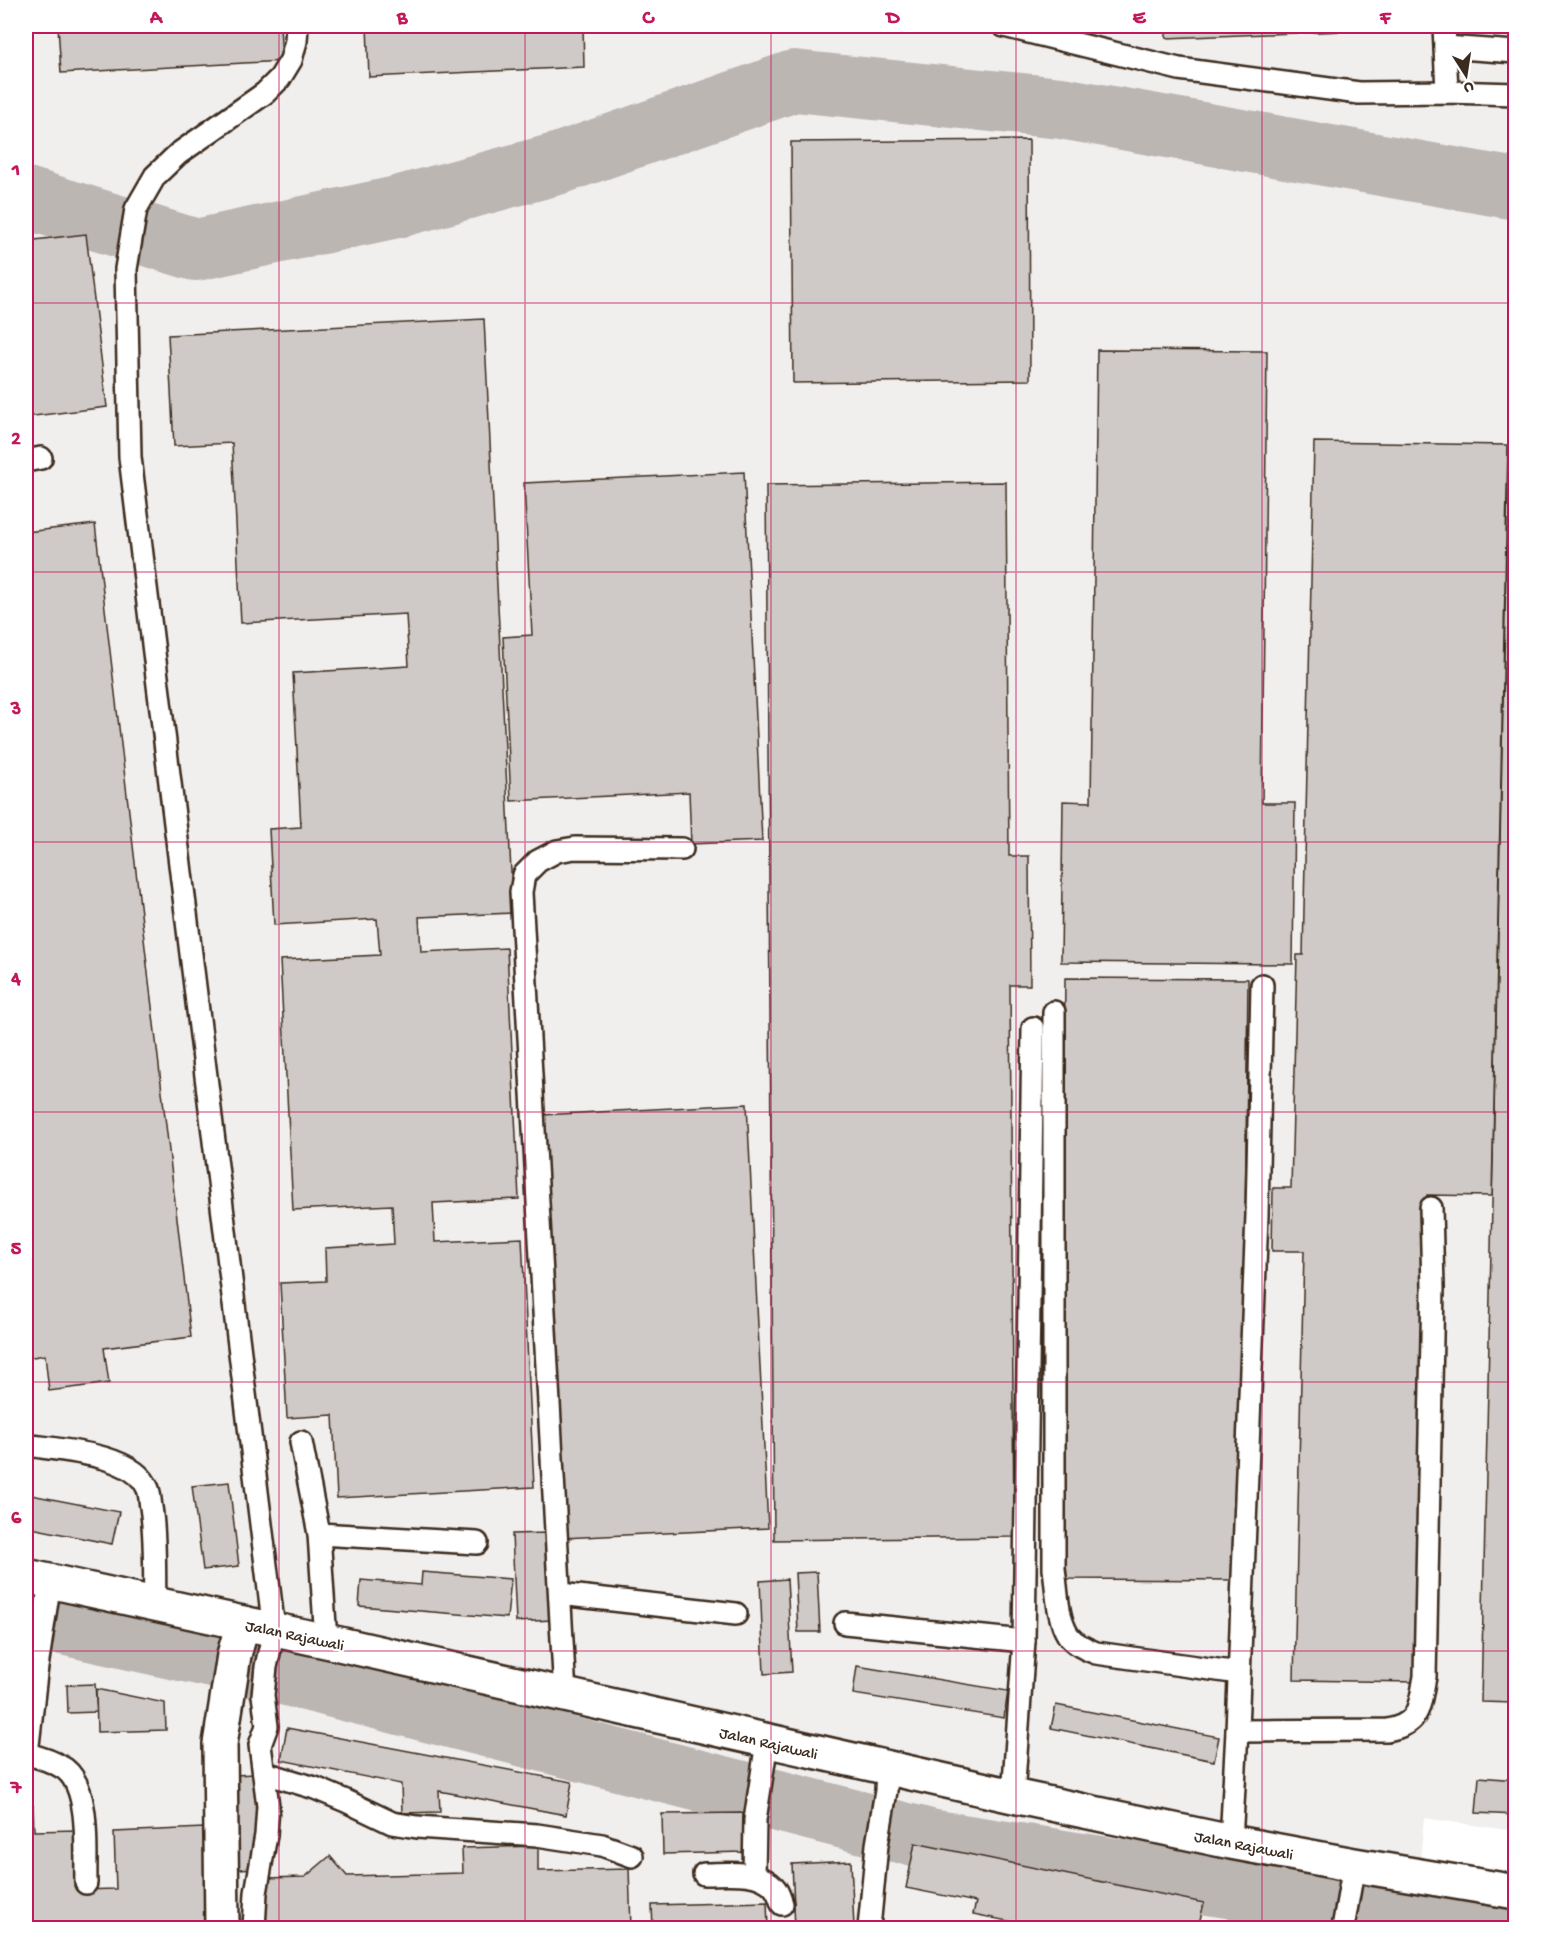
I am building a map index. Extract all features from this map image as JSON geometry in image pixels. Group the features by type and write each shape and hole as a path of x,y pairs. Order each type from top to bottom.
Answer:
{"street":[{"name":"Jalan Rajawali","path":"41,1588 155,1605 259,1626 767,1742 886,1780 1013,1796 1231,1842 1352,1879 1515,1892"},
{"path":"222,1929 220,1744 234,1655 259,1626"}],"lane":[{"path":"254,1929 256,1893 266,1835 268,1806 260,1745 267,1726 263,1695 266,1667 259,1626 130,457 126,270 136,209 155,176 178,154 265,93 280,78 291,60 297,26"},
{"path":"1004,26 1179,69 1359,93 1515,94"},
{"path":"1447,92 1444,36 1515,52"},
{"path":"565,1695 521,892 524,874 538,861 557,851 576,848 682,849"},
{"path":"1231,1842 1257,1215 1262,985"},
{"path":"1054,1012 1054,1569 1059,1608 1068,1636 1082,1648 1096,1653 1239,1673"},
{"path":"1013,1796 1024,1641 1033,1028"},
{"path":"1237,1731 1387,1730 1402,1728 1418,1713 1425,1677 1433,1288 1431,1208"},
{"path":"301,1442 319,1534 326,1641"},
{"path":"26,1445 87,1454 121,1464 138,1476 148,1488 154,1528 155,1605"},
{"path":"319,1534 477,1543"},
{"path":"41,1588 36,1674 26,1754 48,1759 67,1770 77,1785 84,1805 86,1883"},
{"path":"560,1594 736,1614"},
{"path":"845,1623 1024,1641"},
{"path":"754,1875 755,1820 767,1742"},
{"path":"265,1773 336,1796 393,1823 417,1827 537,1835 602,1845 632,1856"},
{"path":"869,1929 886,1780"},
{"path":"704,1874 754,1875 768,1881 776,1888 782,1904"},
{"path":"1342,1929 1352,1879"}],"shaded area":[{"path":"26,26 1515,26 1515,1831 1424,1818 1414,1928 26,1928"}],"building":[{"path":"58,26 280,26 282,61 61,73"},
{"path":"367,26 583,26 584,67 369,77"},
{"path":"1166,26 1394,26 1394,29 1166,38"},
{"path":"1029,140 1030,380 793,383 791,142"},
{"path":"86,234 107,407 26,417 26,241"},
{"path":"1513,255 1516,256 1516,1703 1481,1702"},
{"path":"484,319 513,913 419,917 421,952 507,948 519,1199 433,1203 435,1242 522,1238 534,1487 337,1498 333,1415 287,1418 280,1283 326,1281 325,1248 394,1244 392,1205 293,1210 280,960 380,955 377,919 274,925 269,829 301,827 293,673 409,666 406,614 241,623 232,443 174,446 168,335"},
{"path":"1097,350 1267,351 1262,803 1295,803 1293,964 1061,962 1063,801 1091,802"},
{"path":"1314,442 1508,445 1492,1196 1427,1195 1416,1682 1294,1680 1304,1251 1272,1251 1273,1188 1291,1188 1297,955 1303,955"},
{"path":"744,472 762,841 691,844 689,792 511,801 503,637 532,635 524,483"},
{"path":"1006,482 1009,856 1029,856 1030,985 1010,985 1014,1537 774,1540 766,485"},
{"path":"95,524 191,1337 104,1348 109,1383 49,1391 45,1355 26,1358 26,532"},
{"path":"1065,978 1248,979 1241,1580 1059,1579"},
{"path":"747,1104 768,1528 563,1538 542,1115"},
{"path":"229,1482 239,1566 203,1570 192,1486"},
{"path":"26,1494 119,1512 112,1544 26,1527"},
{"path":"547,1533 552,1620 516,1622 512,1534"},
{"path":"422,1572 511,1579 507,1618 359,1606 361,1580 421,1585"},
{"path":"817,1572 820,1632 798,1632 795,1573"},
{"path":"787,1579 792,1672 764,1674 760,1581"},
{"path":"857,1666 1008,1691 1004,1718 853,1694"},
{"path":"95,1684 97,1712 68,1713 67,1685"},
{"path":"96,1689 165,1703 166,1730 97,1732"},
{"path":"1056,1705 1219,1737 1214,1761 1051,1728"},
{"path":"287,1728 572,1782 566,1815 439,1791 440,1812 402,1813 401,1784 281,1760"},
{"path":"255,1774 257,1868 238,1869 235,1775"},
{"path":"1479,1777 1516,1780 1516,1815 1476,1813"},
{"path":"26,1805 33,1805 34,1831 77,1830 79,1890 116,1889 114,1832 204,1828 208,1928 26,1928"},
{"path":"743,1813 744,1852 663,1854 662,1814"},
{"path":"915,1843 1204,1903 1198,1928 1043,1928 973,1914 976,1902 906,1888"},
{"path":"538,1846 538,1871 629,1869 631,1928 266,1928 265,1878 305,1877 330,1856 347,1876 463,1873 462,1848"},
{"path":"851,1861 854,1928 795,1928 792,1864"},
{"path":"767,1902 768,1928 653,1928 652,1905"}],"waterway":[{"path":"26,198 196,250 397,207 560,163 794,81 1061,108 1516,189"},
{"path":"26,1616 240,1663 930,1840 1488,1928"}]}
